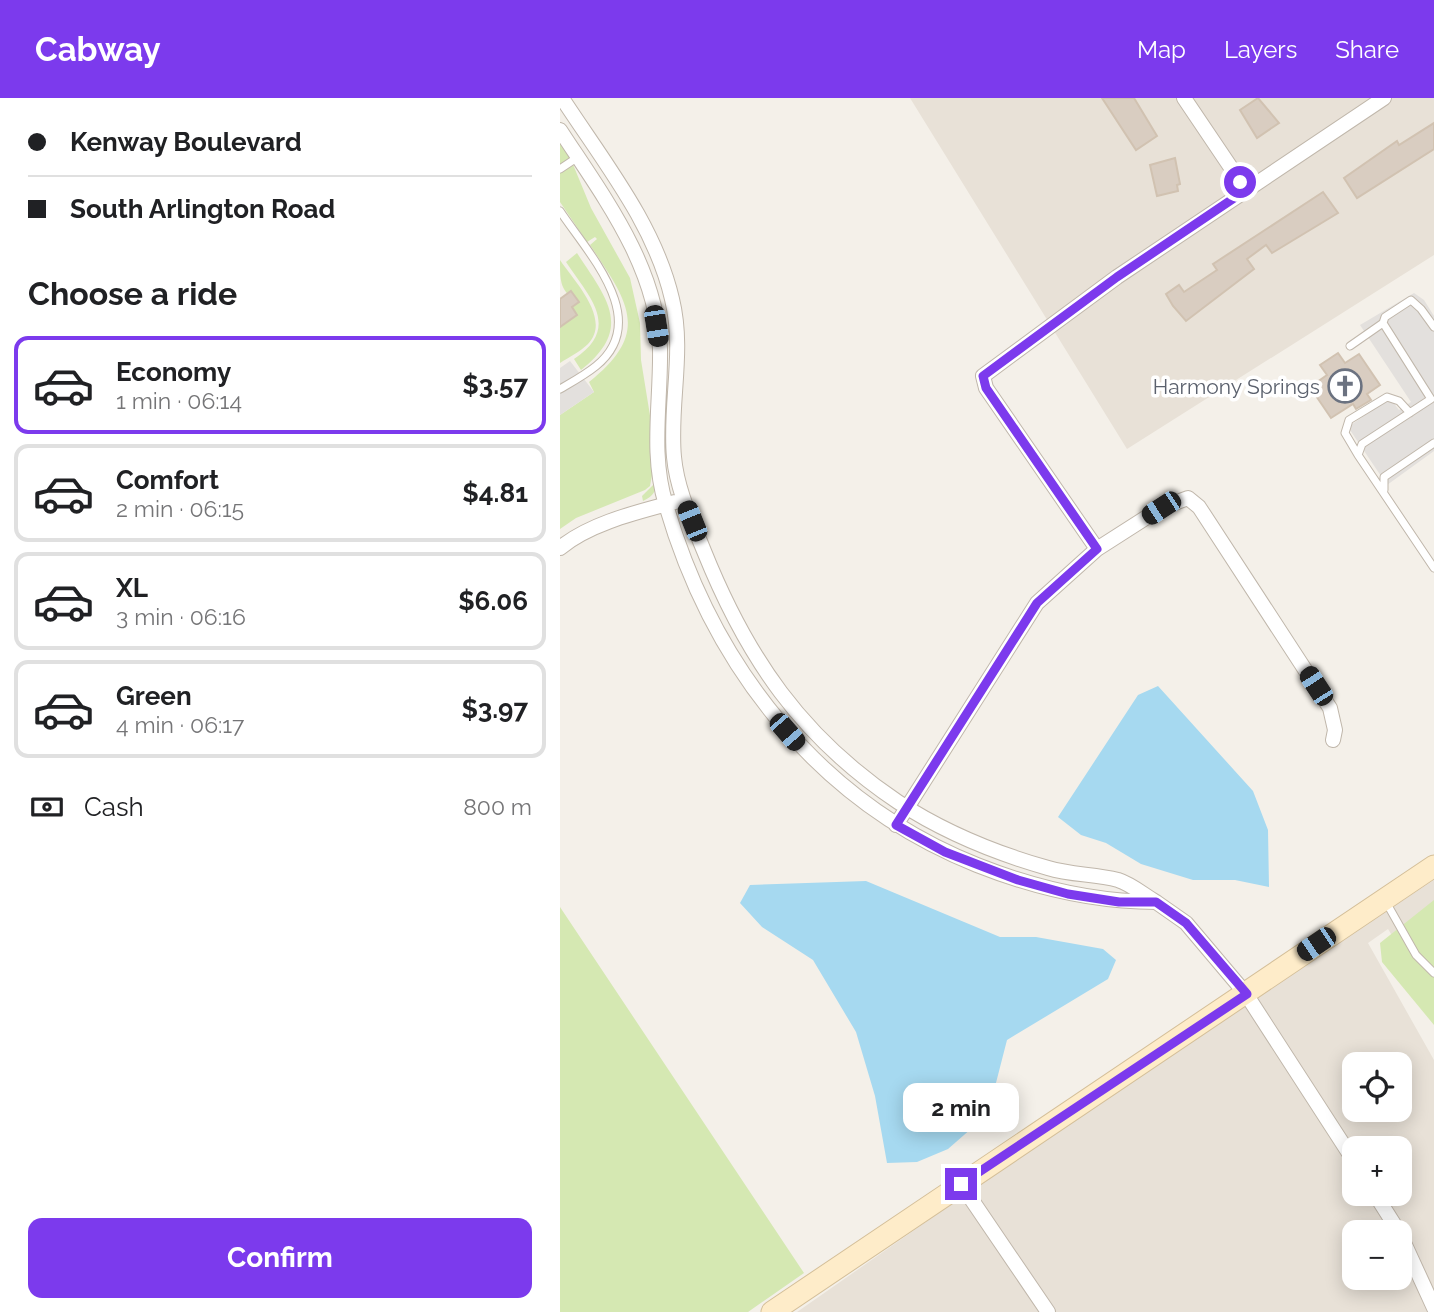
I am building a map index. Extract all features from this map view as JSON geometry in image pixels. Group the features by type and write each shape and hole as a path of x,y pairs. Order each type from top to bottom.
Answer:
{"main road":[{"path":"772,1312 1434,866"}],"street":[{"path":"562,98 644,226 673,299 679,371 674,457 683,500 732,618 748,647 804,724 836,755 906,807 957,836 1049,869 1120,881 1186,923 1247,994 1342,1142"},
{"path":"1184,98 1246,190"},
{"path":"1097,549 986,388 983,376 1117,277 1384,98"},
{"path":"560,130 629,240 653,304 660,347 656,443 665,504 713,626 755,693 807,754 848,791 896,825 945,852 1018,880 1068,894 1119,902 1156,902"},
{"path":"896,825 1037,603 1097,549 1161,508 1188,498 1199,508 1330,708 1335,730 1333,740"},
{"path":"560,548 593,530 683,500"},
{"path":"961,1184 1048,1312"},
{"path":"1412,1261 1434,1308"}],"lane":[{"path":"560,169 578,157"},
{"path":"560,211 609,284 618,311 618,328 606,355 597,365 560,389"},
{"path":"1350,345 1411,300 1434,327"},
{"path":"1358,455 1362,444 1432,401 1383,323"},
{"path":"1410,413 1399,401 1387,397 1349,421 1345,433 1434,568"},
{"path":"1385,494 1384,477 1434,443"},
{"path":"1385,899 1416,955 1434,973"}],"shaded area":[{"path":"910,98 1434,98 1434,255 1127,449"},
{"path":"1414,293 1424,300 1434,316 1434,451 1387,485 1348,427 1390,398 1399,410 1411,402 1360,325"},
{"path":"570,361 594,392 560,415 560,368"},
{"path":"1434,880 1434,1004 1388,929 1368,943 1434,1060 1434,1312 797,1312 1158,1060"}],"green space":[{"path":"560,133 591,208 630,278 640,323 641,360 659,471 656,489 648,499 643,501 642,496 654,484 653,470 650,486 645,490 576,518 560,529 560,415 594,392 589,382 609,364 621,348 627,332 627,316 615,283 590,245 597,239 595,237 587,242 560,202"},
{"path":"577,253 605,299 611,327 607,340 597,355 581,370 574,359 588,347 596,335 599,323 591,300 566,262"},
{"path":"560,260 588,300 596,323 588,344 560,363 560,325 577,315 572,307 579,302 562,286"},
{"path":"1434,900 1434,1025 1382,962 1380,943"},
{"path":"560,907 804,1273 748,1312 560,1312"}],"water":[{"path":"1158,686 1253,791 1268,830 1269,887 1235,880 1193,880 1141,864 1106,843 1081,835 1058,817 1138,695"},
{"path":"866,881 1000,937 1036,937 1103,949 1116,960 1108,979 1007,1040 988,1114 948,1149 917,1162 887,1163 875,1096 856,1032 813,960 762,927 740,903 750,885"}],"building":[{"path":"1102,98 1134,98 1157,136 1136,150"},
{"path":"1258,98 1279,123 1257,138 1240,110"},
{"path":"1434,123 1434,149 1357,198 1344,178 1397,141 1399,145"},
{"path":"1175,158 1180,184 1177,185 1178,191 1157,196 1150,165"},
{"path":"1323,192 1338,213 1272,253 1266,245 1247,259 1254,269 1186,321 1173,306 1166,294 1179,285 1184,292 1217,270 1213,264"},
{"path":"571,291 579,302 572,307 577,315 560,327 560,299"},
{"name":"Harmony Springs","path":"1338,353 1345,363 1359,354 1380,385 1367,394 1371,400 1356,409 1353,404 1331,418 1310,387 1327,375 1320,365"}],"place":[{"name":"Harmony Springs","path":"1345,386"}],"route":[{"path":"961,1184 1164,1046 1247,994 1211,948 1186,923 1156,902 1119,902 1068,894 1018,880 945,852 896,825 1037,603 1097,549 986,388 983,376 1117,277 1246,190 1240,182"}]}
